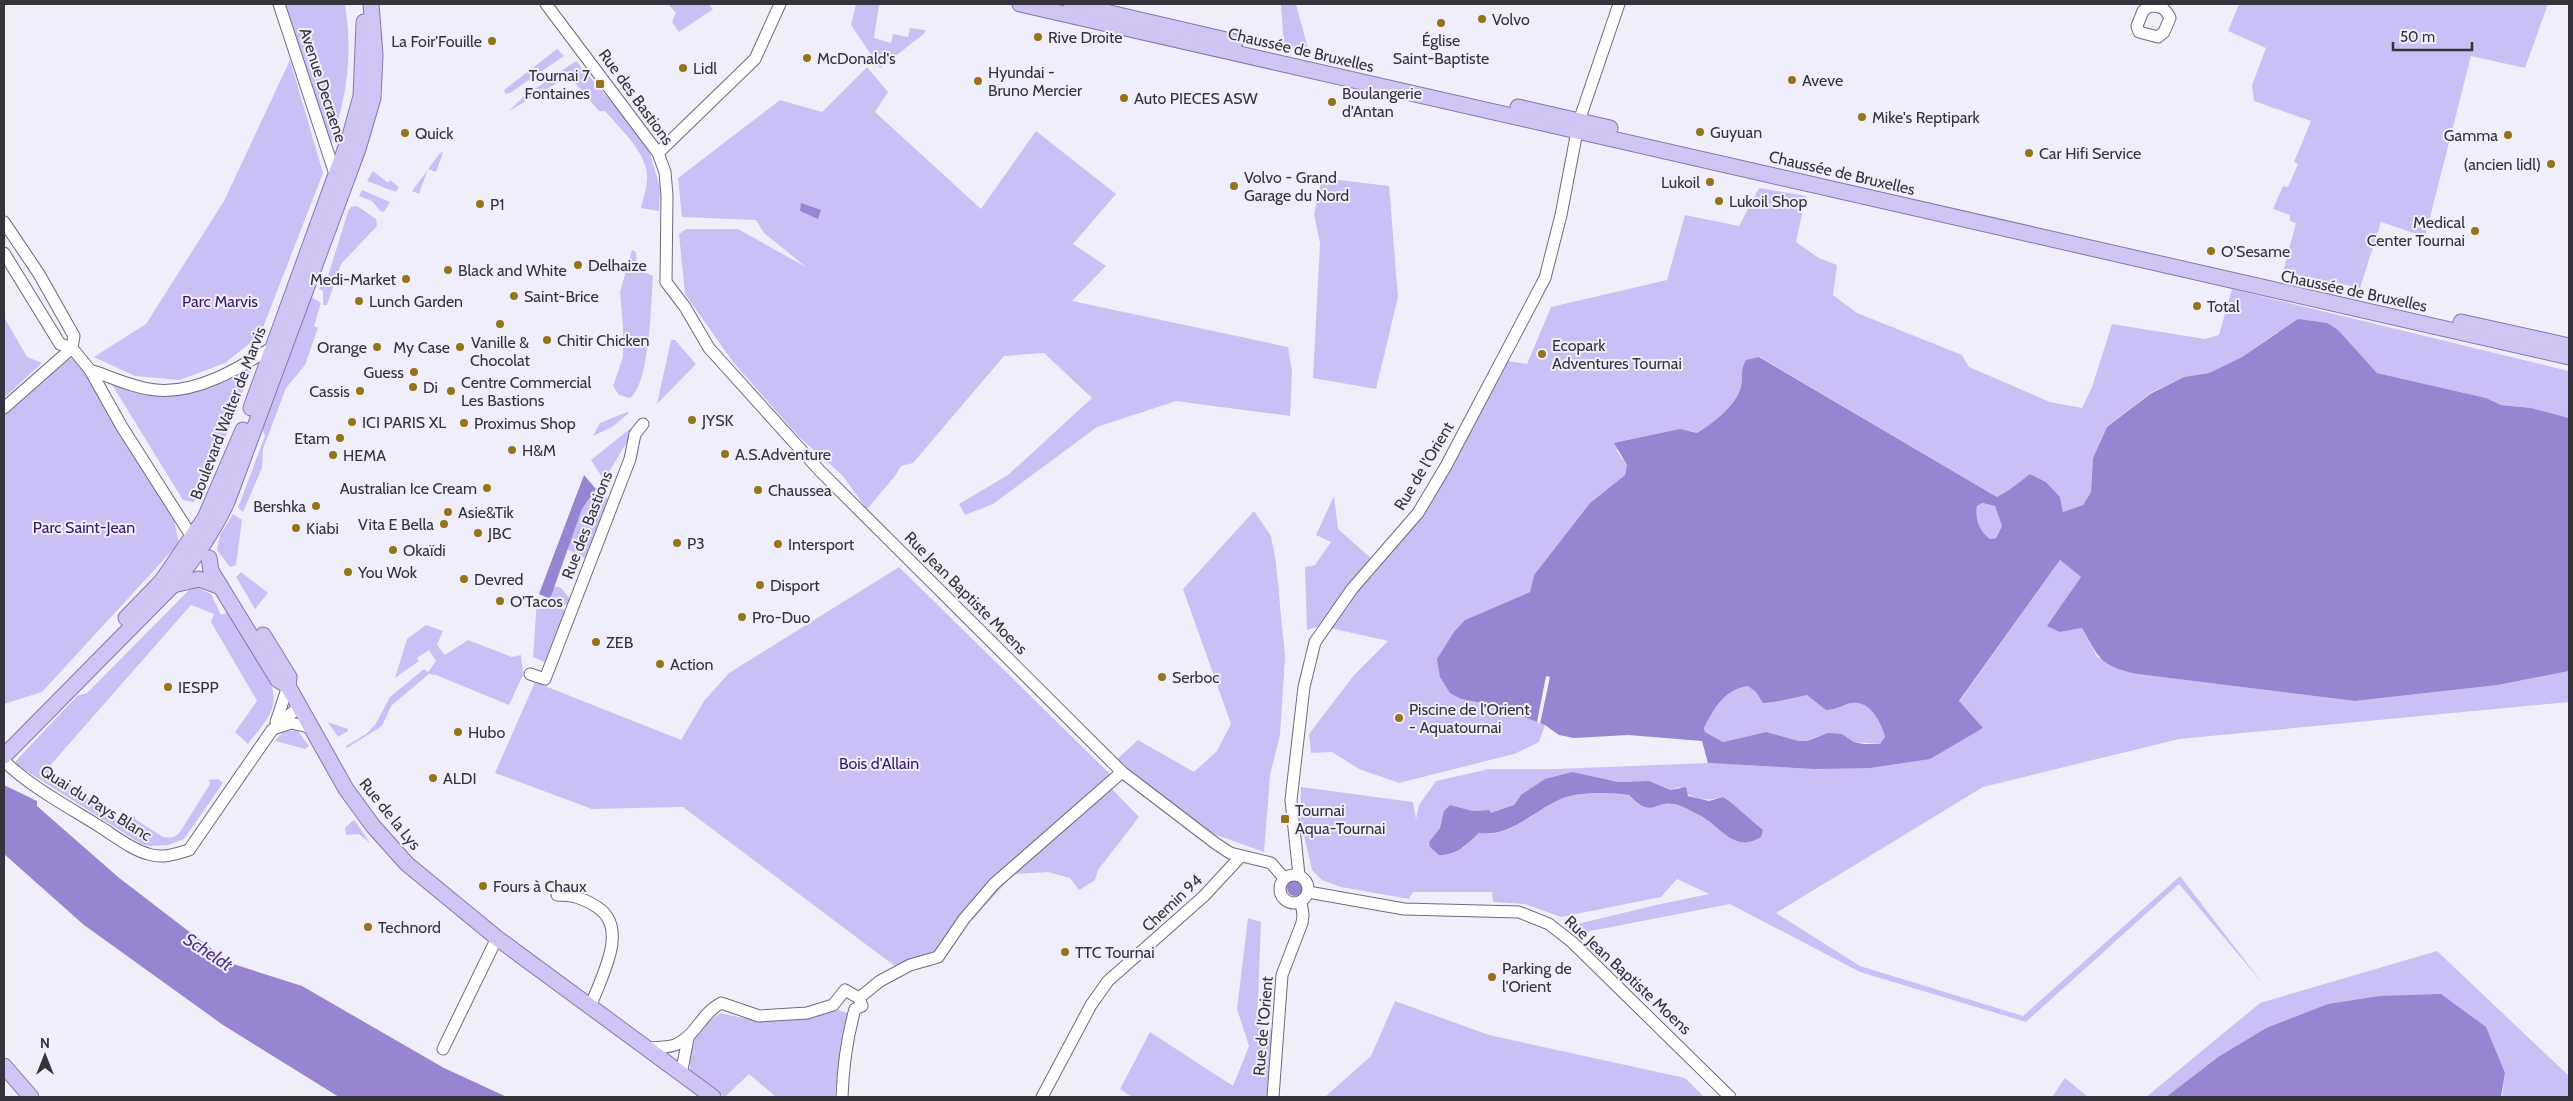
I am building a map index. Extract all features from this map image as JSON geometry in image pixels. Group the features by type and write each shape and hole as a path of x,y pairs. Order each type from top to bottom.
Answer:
{"main road":[{"name":"Boulevard Walter de Marvis","path":"201,548 205,518 247,421 336,177 361,96 364,28 361,4"},
{"name":"Boulevard Walter de Marvis","path":"7,745 154,588 201,548 227,502 358,149 373,98 375,46 371,4"},
{"name":"Chaussée de Bruxelles","path":"1020,4 2063,231 2254,277 2569,346"},
{"name":"Chaussée de Bruxelles","path":"1071,4 1578,126 2569,357"},
{"path":"7,745 173,585 201,548"},
{"name":"Rue de la Lys","path":"201,548 211,571 278,680 288,686 300,706 346,790 382,837 407,864 497,938 650,1048 682,1075 713,1097"},
{"name":"Rue de la Lys","path":"201,548 215,562 285,671 288,676 288,686"},
{"path":"173,585 199,580 221,587"},
{"path":"4,1066 32,1097"}],"street":[{"name":"Avenue Decraene","path":"280,4 336,177"},
{"name":"Rue des Bastions","path":"546,4 658,153 665,172 667,196 666,282"},
{"path":"658,153 755,59 780,4"},
{"name":"Rue de l'Orient","path":"1299,875 1292,800 1304,687 1315,642 1352,589 1418,513 1446,466 1544,278 1551,257 1578,126 1619,4"},
{"path":"4,222 39,274 74,336 72,348 4,408"},
{"path":"4,253 60,344 72,348 90,370 122,427 201,548"},
{"path":"22,282 39,274"},
{"name":"Rue Jean Baptiste Moens","path":"666,282 685,307 709,348 820,471 1122,772 1215,843 1241,856 1271,863 1284,878"},
{"path":"90,370 155,390 181,389 213,380 273,347"},
{"name":"Rue des Bastions","path":"530,674 545,679 630,459 635,434 643,424"},
{"path":"272,730 288,686"},
{"path":"272,730 300,706"},
{"path":"272,730 291,723 313,728"},
{"name":"Quai du Pays Blanc","path":"4,761 24,777 136,849 149,855 163,856 189,850 272,730"},
{"path":"859,998 880,981 910,965 938,957 964,919 994,884 1122,772"},
{"name":"Chemin 94","path":"1042,1096 1089,1008 1108,981 1176,922 1241,856"},
{"path":"1291,875 1299,875 1306,880 1305,897 1290,902 1282,895 1280,885 1284,878 1291,875"},
{"path":"557,895 575,895 588,901 604,912 612,926 610,952 591,1006"},
{"name":"Rue de l'Orient","path":"1273,1097 1282,975 1302,923 1305,897"},
{"name":"Rue Jean Baptiste Moens","path":"1305,897 1404,909 1519,912 1544,921 1572,942 1730,1097"},
{"path":"443,1049 497,938"},
{"path":"650,1048 675,1045 688,1038 711,1008 721,1003 759,1016 807,1012 833,1005 845,990 859,998 862,1006 855,1009 849,1032 843,1066 842,1097"},
{"path":"682,1075 688,1038"}],"green space":[{"path":"284,4 345,4 348,41 347,76 341,110 330,146"},
{"path":"668,4 708,4 713,9 679,32 672,22 676,13"},
{"path":"856,4 879,5 874,38 891,43 893,34 908,37 910,28 925,30 925,33 880,68 851,25"},
{"path":"1281,4 1296,4 1308,49 1302,50 1284,46"},
{"path":"2239,4 2548,4 2525,68 2471,56 2425,237 2381,222 2360,288 2283,272 2296,223 2290,221 2290,215 2273,209 2283,186 2288,187 2298,164 2294,162 2311,121 2254,101 2252,85 2266,48 2228,31"},
{"path":"557,49 564,56 510,93 505,94 504,90"},
{"name":"Parc Marvis","path":"290,60 323,173 260,335 225,363 180,380 135,376 94,357 146,324 224,201"},
{"path":"576,61 647,143 660,188 659,211 641,208 647,184 647,171 633,143 605,111 599,111 569,76 509,111 523,97"},
{"path":"867,67 888,92 875,112 981,209 1036,131 1116,194 1073,244 1106,266 1072,301 1288,347 1292,371 1290,416 1176,401 1097,427 993,504 965,515 959,504 1008,475 1092,398 1044,353 1004,356 913,463 901,466 867,509 842,475 799,437 733,362 685,294 679,234 686,229 738,229 806,267 764,233 756,220 682,217 678,178 780,100 822,112"},
{"path":"443,152 436,172 428,169 440,153"},
{"path":"428,170 419,194 412,191"},
{"path":"373,171 388,183 390,180 399,187 396,192 367,181"},
{"path":"1322,178 1389,186 1398,297 1376,389 1313,378 1320,243 1314,214"},
{"path":"1759,188 1806,196 1796,242 1819,258 1837,265 1833,295 1857,313 1962,355 1969,367 2050,402 2082,408 2092,387 2112,324 2205,339 2219,335 2232,289 2569,371 2569,418 2531,408 2501,405 2486,398 2377,373 2359,354 2278,332 2242,357 2209,373 2184,377 2150,393 2107,427 2093,458 2091,492 2083,505 2063,512 2060,497 2046,482 2030,474 1997,497 1760,357 1747,360 1743,371 1741,387 1734,401 1717,419 1703,429 1697,433 1690,431 1616,450 1627,465 1625,475 1590,503 1534,575 1530,592 1465,620 1461,699 1492,705 1545,725 1539,742 1514,754 1399,783 1359,769 1332,752 1311,753 1309,734 1354,675 1388,641 1326,627 1430,505 1507,361 1527,364 1551,307 1667,280 1685,215 1739,226"},
{"path":"362,190 390,202 384,212 380,211 372,201 359,196"},
{"path":"357,206 376,219 377,226 341,264 327,305 323,305 323,291 319,289 322,281 327,279 348,212 351,207"},
{"path":"632,250 636,252 637,269 653,276 646,360 637,390 630,398 619,395 613,386 623,357 620,292"},
{"path":"310,296 321,303 314,326 318,328 305,365 286,388 263,449 262,468 243,512 238,508 265,436 262,429"},
{"path":"4,317 27,357 42,363 4,398"},
{"path":"671,340 675,340 696,364 657,404"},
{"name":"Parc Saint-Jean","path":"76,356 174,520 179,543 42,692 4,704 4,412 52,367"},
{"path":"255,361 202,497 193,502 183,500 111,383 159,394 189,394"},
{"path":"627,412 629,413 612,427 593,436 600,423"},
{"path":"631,428 635,429 604,480 591,460"},
{"path":"596,489 608,499 587,559 567,549 582,509"},
{"path":"1334,496 1338,529 1373,560 1317,627 1307,630 1305,567 1315,565 1331,542 1316,535"},
{"path":"1981,503 1996,506 2002,526 1996,538 1990,539 1983,532 1979,524 1977,506"},
{"path":"1254,511 1271,536 1276,563 1285,657 1280,735 1270,775 1264,852 1208,832 1116,760 1138,740 1194,772 1217,751 1231,724 1183,589"},
{"path":"233,514 242,520 236,565 230,567 217,550 220,535"},
{"path":"2060,560 2081,577 2060,632 2082,628 2097,657 2137,674 2355,701 2498,685 2569,671 2569,702 2179,739 1983,787 1776,913 1860,966 2023,1016 2180,876 2264,985 2179,884 2026,1022 1860,972 1730,904 1580,933 1565,927 1709,894 1677,879 1661,897 1561,917 1525,904 1493,902 1492,892 1413,892 1409,899 1341,887 1322,880 1312,870 1300,818 1301,787 1413,802 1416,819 1419,805 1436,781 1489,769 1556,769 1708,763 1813,769 1983,729 1959,702","holes":["1600,779 1618,782 1649,781 1672,790 1679,787 1689,795 1700,799 1723,797 1761,837 1751,842 1734,840 1704,818 1679,805 1667,803 1648,808 1629,795 1596,793 1563,798 1501,832 1479,833 1463,848 1429,842 1440,828 1450,805 1473,811 1489,810 1491,814 1514,805 1521,795"]},
{"name":"Bois d'Allain","path":"899,567 1110,774 1107,780 1109,786 1139,817 1098,870 1095,880 1079,890 1070,878 1048,872 1014,874 938,957 900,970 683,807 592,809 495,773 535,682 681,740 704,701 729,673"},
{"path":"241,572 268,593 255,609 236,577"},
{"path":"554,586 561,588 571,600 568,606 550,599"},
{"path":"191,588 198,588 211,594 221,615 227,613 258,657 270,682 273,705 266,721 248,744 235,732 257,701 211,622 214,614 191,605 48,768 120,822 120,817 135,816 135,819 163,837 174,836 180,832 210,784 209,780 218,779 223,783 184,839 168,845 143,845 14,763 77,696 87,693"},
{"path":"537,599 567,611 547,663 533,657"},
{"path":"426,625 443,631 437,645 445,655 468,640 512,657 521,655 523,675 509,705 436,675 429,674 391,706 382,726 347,748 346,746 366,734 375,725 390,697 424,669 428,672 436,661 429,650 417,658 419,661 395,678 407,639"},
{"path":"1748,686 1774,702 1807,694 1826,710 1859,703 1870,709 1874,714 1885,737 1880,744 1854,742 1842,734 1819,736 1807,741 1799,741 1766,732 1723,742 1705,732 1704,728 1721,701 1733,691"},
{"path":"328,722 348,729 348,731 338,737"},
{"path":"285,730 298,731 309,746 305,749 275,741"},
{"path":"352,821 355,821 370,843 359,834 346,835 345,828"},
{"path":"1248,918 1261,922 1257,1027 1273,1030 1267,1097 1132,1097 1120,1089 1150,1032 1233,1086 1249,1046 1237,1009"},
{"path":"2437,951 2569,1076 2569,1097 2502,1097 2505,1073 2329,1004 2266,1028 2218,1057 2166,1097 2146,1097 2260,1003"},
{"path":"1395,1001 1489,1035 1685,1078 1704,1097 1325,1097 1371,1056"},
{"path":"838,1010 848,1013 837,1072 835,1097 776,1097 749,1074 725,1097 690,1073 690,1055 698,1030 720,1013 736,1017 779,1021 807,1018"},
{"path":"2065,1078 2088,1097 2052,1097"}],"water":[{"path":"801,203 821,210 818,219 800,211"},
{"path":"2298,319 2327,323 2338,330 2377,373 2486,398 2501,405 2531,408 2569,418 2569,671 2498,685 2355,701 2137,674 2116,668 2102,660 2082,628 2060,632 2047,626 2081,577 2060,560 1959,701 1983,728 1930,759 1870,768 1813,769 1708,763 1702,741 1628,735 1574,738 1559,735 1545,725 1492,705 1461,699 1450,693 1440,677 1437,659 1454,632 1465,620 1530,592 1534,575 1590,503 1625,475 1627,465 1614,443 1680,429 1697,433 1717,419 1734,401 1741,387 1742,370 1746,360 1759,357 1997,497 2030,474 2046,482 2060,497 2063,512 2083,505 2091,492 2093,458 2107,427 2150,394 2184,377 2209,373 2242,357","holes":["1982,503 1995,506 2002,526 1996,538 1990,539 1983,532 1979,524 1977,506","1748,686 1756,692 1763,703 1807,695 1826,710 1859,703 1870,709 1874,714 1885,737 1880,744 1863,744 1854,742 1842,734 1828,733 1807,741 1799,741 1766,732 1723,742 1705,732 1704,728 1721,701 1733,691"]},
{"path":"584,475 596,489 582,509 550,599 539,594"},
{"path":"1572,772 1618,782 1649,781 1671,790 1686,787 1688,796 1709,801 1723,797 1763,830 1761,837 1751,842 1734,840 1704,818 1679,805 1667,803 1648,808 1629,795 1596,793 1563,798 1512,827 1490,833 1479,833 1461,848 1445,855 1439,855 1430,847 1429,842 1440,828 1444,811 1450,805 1473,811 1489,810 1491,813 1514,805 1521,795 1545,779"},
{"name":"Scheldt","path":"4,785 37,801 37,806 118,877 230,963 302,986 444,1068 507,1097 339,1097 223,1025 84,925 4,854"},
{"path":"1295,880 1303,888 1295,896 1287,888"},
{"path":"2441,994 2486,1027 2505,1073 2501,1097 2166,1097 2218,1057 2266,1028 2328,1004 2380,996"}],"pier":[{"path":"1546,676 1550,677 1540,724 1537,722"}],"place":[{"name":"Volvo","path":"1482,19"},
{"name":"Église Saint-Baptiste","path":"1441,23"},
{"name":"Rive Droite","path":"1038,37"},
{"name":"La Foir'Fouille","path":"492,41"},
{"name":"McDonald's","path":"807,58"},
{"name":"Lidl","path":"683,68"},
{"name":"Aveve","path":"1792,80"},
{"name":"Hyundai - Bruno Mercier","path":"978,81"},
{"name":"Tournai 7 Fontaines","path":"600,84"},
{"name":"Auto PIECES ASW","path":"1124,98"},
{"name":"Boulangerie d'Antan","path":"1332,102"},
{"name":"Mike's Reptipark","path":"1862,117"},
{"name":"Guyuan","path":"1700,132"},
{"name":"Quick","path":"405,133"},
{"name":"Gamma","path":"2508,135"},
{"name":"Car Hifi Service","path":"2029,153"},
{"name":"(ancien lidl)","path":"2551,164"},
{"name":"Lukoil","path":"1710,182"},
{"name":"Volvo - Grand Garage du Nord","path":"1234,186"},
{"name":"Lukoil Shop","path":"1719,201"},
{"name":"P1","path":"480,204"},
{"name":"Medical Center Tournai","path":"2475,231"},
{"name":"O'Sesame","path":"2211,251"},
{"name":"Delhaize","path":"578,265"},
{"name":"Black and White","path":"448,270"},
{"name":"Medi-Market","path":"406,279"},
{"name":"Saint-Brice","path":"514,296"},
{"name":"Lunch Garden","path":"359,301"},
{"name":"Total","path":"2197,306"},
{"name":"Vanille & Chocolat","path":"500,324"},
{"name":"Chitir Chicken","path":"547,340"},
{"name":"Orange","path":"377,347"},
{"name":"My Case","path":"460,347"},
{"name":"Ecopark Adventures Tournai","path":"1542,354"},
{"name":"Guess","path":"414,372"},
{"name":"Di","path":"413,387"},
{"name":"Cassis","path":"360,391"},
{"name":"Centre Commercial Les Bastions","path":"451,391"},
{"name":"JYSK","path":"692,420"},
{"name":"ICI PARIS XL","path":"352,422"},
{"name":"Proximus Shop","path":"464,423"},
{"name":"Etam","path":"340,438"},
{"name":"H&M","path":"512,450"},
{"name":"A.S.Adventure","path":"725,454"},
{"name":"HEMA","path":"333,455"},
{"name":"Australian Ice Cream","path":"487,488"},
{"name":"Chaussea","path":"758,490"},
{"name":"Bershka","path":"316,506"},
{"name":"Asie&Tik","path":"448,512"},
{"name":"Vita E Bella","path":"444,524"},
{"name":"Kiabi","path":"296,528"},
{"name":"JBC","path":"478,533"},
{"name":"P3","path":"677,543"},
{"name":"Intersport","path":"778,544"},
{"name":"Okaïdi","path":"393,550"},
{"name":"You Wok","path":"348,572"},
{"name":"Devred","path":"464,579"},
{"name":"Disport","path":"760,585"},
{"name":"O'Tacos","path":"500,601"},
{"name":"Pro-Duo","path":"742,617"},
{"name":"ZEB","path":"596,642"},
{"name":"Action","path":"660,664"},
{"name":"Serboc","path":"1162,677"},
{"name":"IESPP","path":"168,687"},
{"name":"Piscine de l'Orient - Aquatournai","path":"1399,718"},
{"name":"Hubo","path":"458,732"},
{"name":"ALDI","path":"433,778"},
{"name":"Tournai Aqua-Tournai","path":"1285,819"},
{"name":"Fours à Chaux","path":"483,886"},
{"name":"Technord","path":"368,927"},
{"name":"TTC Tournai","path":"1065,952"},
{"name":"Parking de l'Orient","path":"1492,977"}]}
